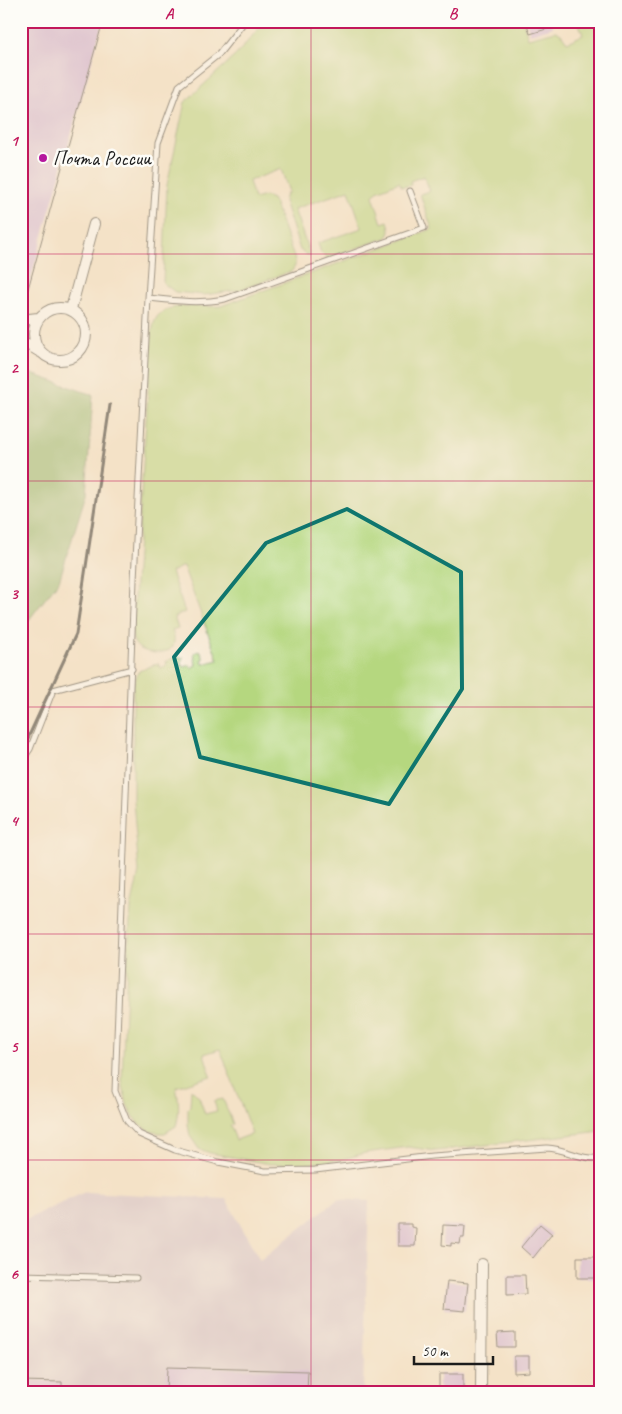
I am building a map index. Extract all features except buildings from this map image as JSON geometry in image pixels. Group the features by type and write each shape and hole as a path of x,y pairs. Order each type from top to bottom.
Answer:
{"street":[{"path":"71,309 94,224"},
{"path":"21,343 27,344 48,357 65,360 80,352 84,345 87,337 83,320 71,309 62,307 53,308 45,312 38,318 34,326 36,344 41,352"},
{"path":"21,320 38,318"},
{"path":"481,1393 482,1264"}],"lane":[{"path":"245,21 219,54 179,86 158,143 134,580 115,1091 127,1121 139,1134 175,1150 218,1162 265,1171 315,1170 432,1156 547,1148 560,1148 579,1158 601,1158"},
{"path":"148,298 190,303 225,299 424,228 410,191"},
{"path":"21,762 30,749 53,690 132,670"},
{"path":"21,1275 136,1278"}],"highlighted area":[{"path":"347,509 461,572 462,689 389,804 200,757 174,657 266,543"}],"shaded area":[{"path":"85,1192 226,1199 260,1260 338,1199 369,1201 363,1393 21,1393 21,1222"}],"green space":[{"path":"265,21 523,21 528,38 556,31 567,42 583,35 578,21 601,21 601,1131 436,1151 408,1147 365,1153 341,1160 307,1164 270,1164 210,1153 199,1149 190,1136 188,1108 190,1106 191,1089 199,1097 205,1114 217,1111 214,1101 223,1099 233,1124 230,1125 236,1140 252,1134 220,1049 204,1054 211,1076 176,1087 179,1106 176,1126 165,1133 150,1131 137,1122 127,1105 122,1081 127,964 131,908 139,872 133,800 133,685 139,671 158,663 160,668 167,665 166,661 176,657 184,658 181,661 181,665 185,667 190,665 191,668 196,665 194,653 200,651 204,659 202,660 203,664 218,660 183,566 171,572 185,612 174,617 178,628 172,630 174,642 172,647 162,652 149,652 137,647 132,637 154,322 162,312 169,309 186,306 221,306 432,229 420,194 430,191 424,176 410,181 411,185 402,187 399,182 377,191 373,196 382,223 388,221 390,230 388,236 327,258 321,253 318,243 362,228 349,190 294,209 310,255 305,254 300,250 284,201 286,194 289,192 281,169 249,181 254,199 265,196 272,199 275,204 295,260 295,266 292,271 239,290 204,295 175,292 163,283 167,185 185,102 236,55"},
{"path":"21,370 93,395 86,494 59,581 21,630"}],"railway":[{"path":"21,753 76,634 110,405"}],"place":[{"name":"Почта России","path":"43,158"}]}
